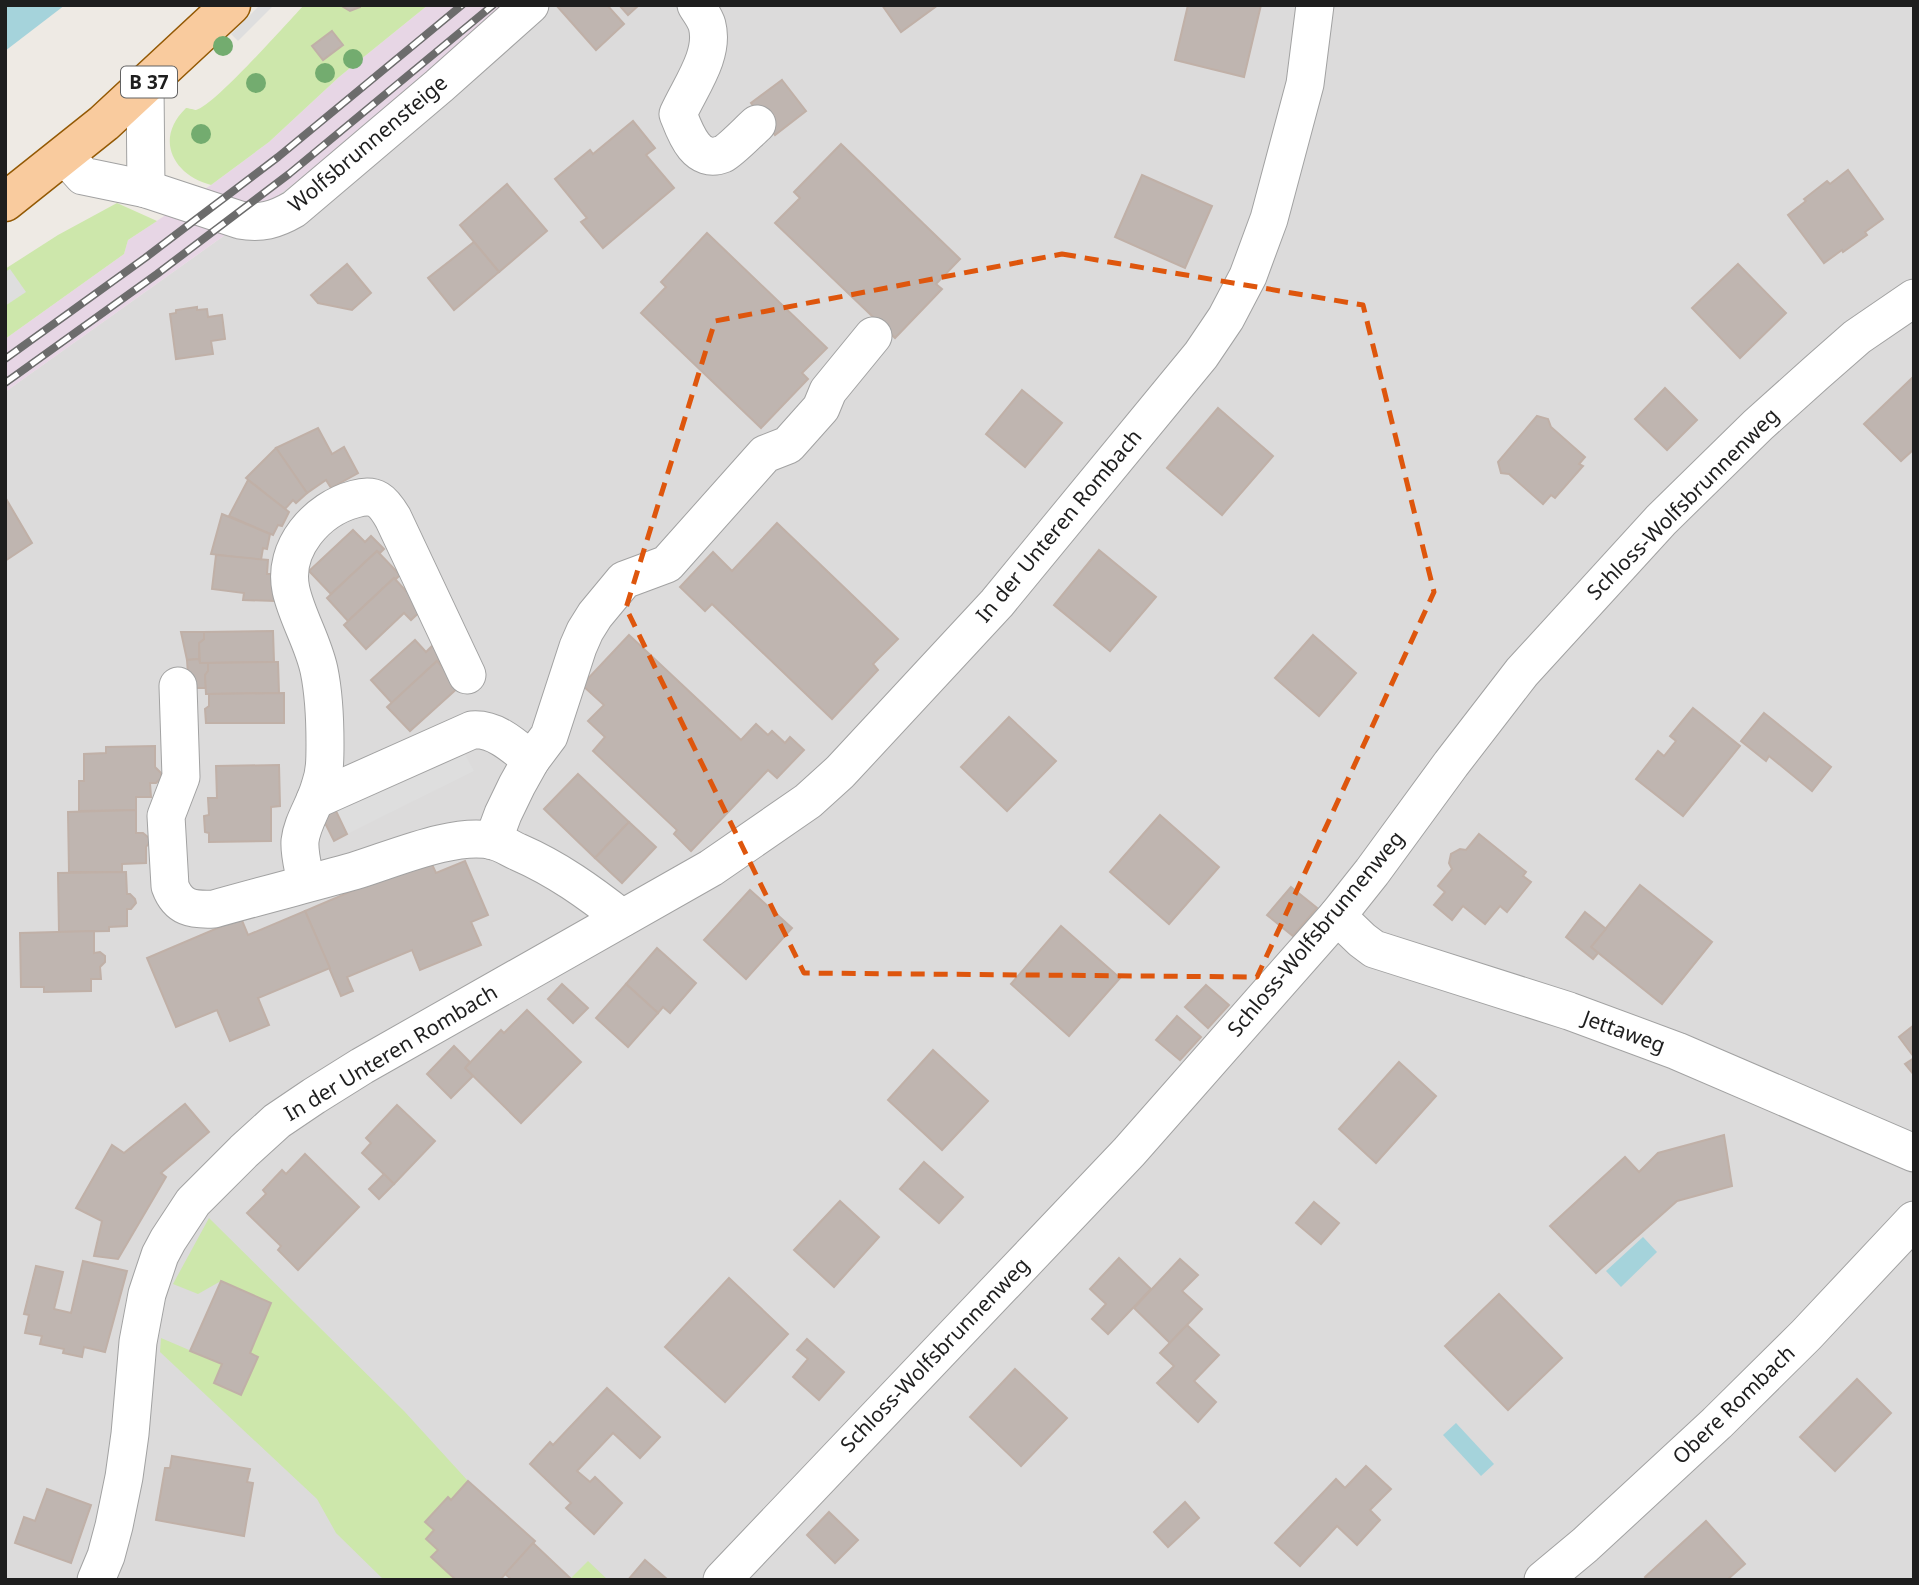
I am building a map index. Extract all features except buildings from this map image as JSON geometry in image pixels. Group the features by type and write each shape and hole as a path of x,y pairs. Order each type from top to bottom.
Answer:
{"main road":[{"name":"B 37","path":"5,202 104,124 231,5"}],"street":[{"name":"Wolfsbrunnensteige","path":"65,156 83,176 146,189 240,220 256,223 270,221 294,209 530,5"},
{"path":"696,5 708,27 708,42 705,56 678,114 687,137 698,151 711,155 723,153 757,124"},
{"name":"In der Unteren Rombach","path":"96,1580 106,1556 124,1477 138,1342 147,1294 167,1240 188,1208 277,1121 362,1066 711,868 808,801 849,762 997,603 1201,355 1226,318 1243,286 1269,219 1305,84 1315,5"},
{"path":"145,85 146,189"},
{"name":"Schloss-Wolfsbrunnenweg","path":"722,1580 1129,1152 1337,916 1522,672 1661,520 1758,425 1857,337 1914,298"},
{"path":"493,841 503,814 531,760 549,736 585,631 624,580 667,564 765,454 788,445 821,408 828,391 873,336"},
{"path":"306,883 300,843 323,777 324,715 320,672 292,593 290,566 307,530 319,517 334,507 366,496 383,503 467,676"},
{"path":"178,686 181,777 166,816 170,886 173,896 192,909 214,909 450,842 469,840 493,841 566,876 622,918"},
{"path":"315,800 472,730 485,730 494,734 531,760"},
{"name":"Jettaweg","path":"1337,916 1374,949 1569,1012 1677,1051 1914,1153"},
{"name":"Obere Rombach","path":"1543,1580 1585,1545 1717,1423 1806,1335 1914,1220"}],"highlighted area":[{"path":"1062,254 1363,305 1434,592 1257,977 804,973 626,608 715,321"}],"shaded area":[{"path":"260,5 274,5 238,41 231,34"},
{"path":"428,5 511,5 346,145 5,392 5,339 124,254 128,240 211,185 269,142 339,77"},
{"path":"513,5 1914,5 1914,1580 5,1580 5,392 232,230"},
{"path":"10,269 26,292 5,306 5,272"},
{"path":"462,748 474,771 347,834 336,811"}],"green space":[{"path":"304,5 428,5 339,77 269,142 211,185 187,173 172,154 171,132 176,120 186,108 196,110 218,95"},
{"path":"117,203 157,221 128,240 124,254 5,339 5,269 58,235"},
{"path":"209,1218 404,1411 468,1481 425,1522 434,1530 426,1539 438,1550 432,1557 456,1580 384,1580 336,1533 317,1499 160,1352 161,1338 222,1364 214,1383 241,1395 258,1357 250,1353 271,1303 221,1281 198,1294 173,1284"},
{"path":"588,1561 608,1580 569,1580"}],"water":[{"path":"5,5 65,5 5,51"},
{"path":"1643,1237 1657,1252 1621,1287 1606,1271"},
{"path":"1456,1423 1494,1464 1481,1476 1443,1435"}],"railway":[{"path":"5,359 278,157 462,5"},
{"path":"5,383 157,274 289,174 493,5"}]}
